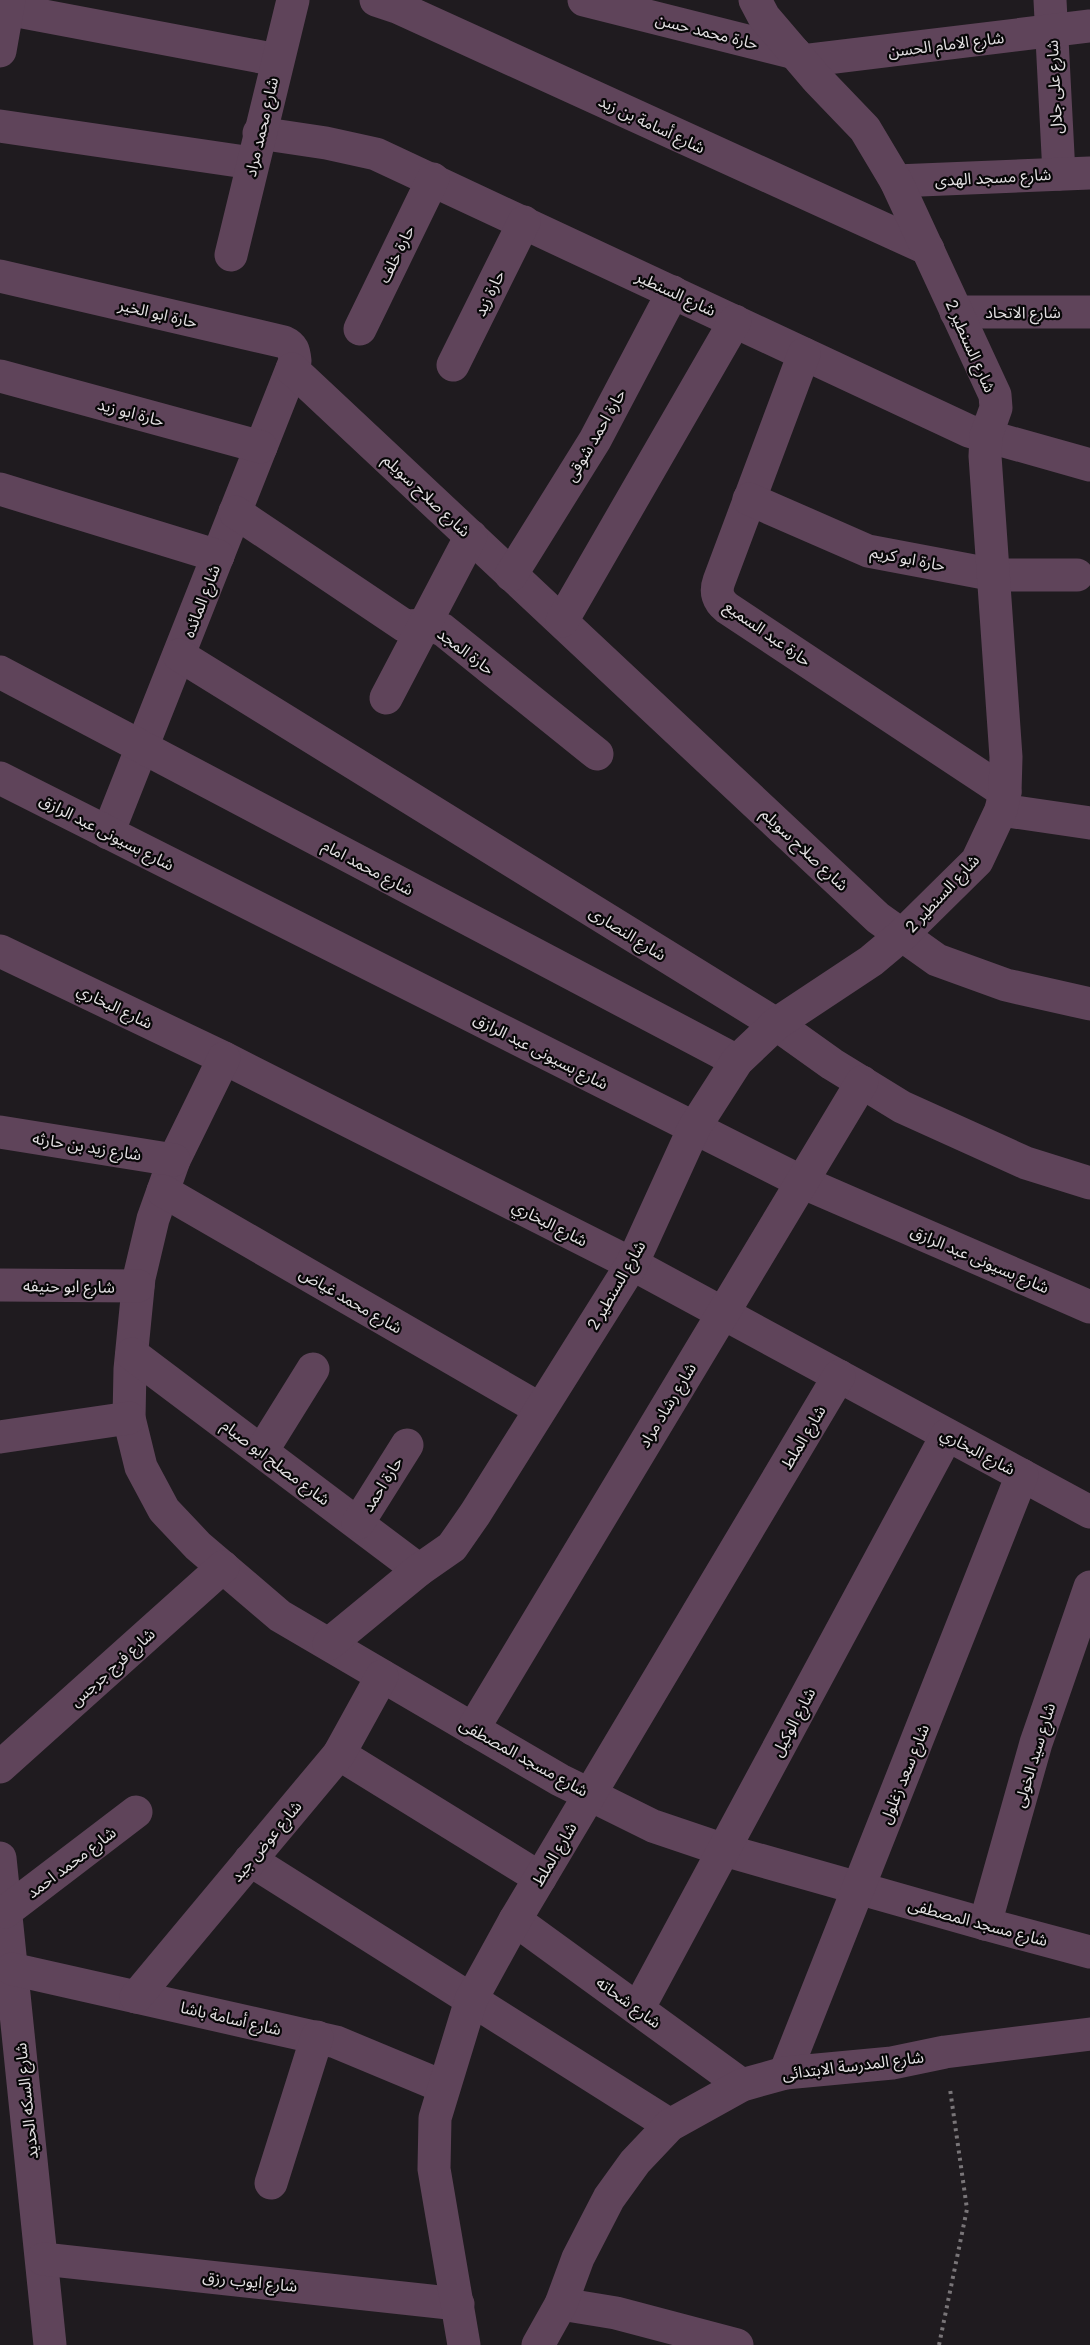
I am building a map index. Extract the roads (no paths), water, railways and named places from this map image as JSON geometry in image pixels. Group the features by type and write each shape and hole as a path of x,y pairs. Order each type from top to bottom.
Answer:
{"street":[{"name":"شارع محمد مراد","path":"231,255 255,148 293,0"},
{"name":"شارع أسامة بن زيد","path":"376,0 397,7 928,249"},
{"name":"حارة محمد حسن","path":"584,0 799,57"},
{"name":"شارع السنطير 2","path":"329,1644 419,1570 452,1547 632,1264 694,1128 737,1061 776,1024 871,961 902,935 976,861 1003,801 1006,757 985,456 986,436 996,408 994,395 896,182 865,129 764,17 755,0"},
{"path":"0,51 8,4 277,60"},
{"name":"شارع الامام الحسن","path":"799,57 1051,16 1090,26"},
{"name":"شارع على جلال","path":"1051,16 1074,174"},
{"name":"شارع السنطير","path":"0,126 255,148 326,142 376,153 969,431 1090,465"},
{"name":"شارع مسجد الهدى","path":"896,182 1074,174"},
{"name":"حارة خلف","path":"360,329 433,179"},
{"name":"حارة زيد","path":"453,364 524,222"},
{"name":"حارة ابو الخير","path":"0,276 284,342 291,345 295,352 296,361 292,369"},
{"name":"حارة احمد شوقى","path":"512,574 595,440 673,292"},
{"name":"شارع الاتحاد","path":"956,312 1090,312"},
{"path":"562,621 735,321"},
{"name":"حارة عبد السميع","path":"804,354 717,587 722,604 1003,801"},
{"name":"شارع المائده","path":"108,833 292,369"},
{"name":"شارع صلاح سويلم","path":"292,369 878,918 937,960 1006,985 1090,1004"},
{"name":"حارة ابو زيد","path":"0,376 261,447"},
{"path":"0,489 218,556"},
{"name":"حارة ابو كريم","path":"750,499 868,550 995,575 1077,575"},
{"name":"حارة المجد","path":"236,512 400,623 411,628 424,625 443,630 597,754"},
{"path":"386,698 471,536"},
{"name":"شارع النصارى","path":"179,655 776,1024 902,1107 1026,1163 1090,1183"},
{"name":"شارع محمد امام","path":"0,672 737,1061"},
{"name":"شارع بسيونى عبد الرازق","path":"0,778 801,1182 1090,1307"},
{"path":"1003,801 1090,823"},
{"name":"شارع البخاري","path":"0,951 224,1058 632,1264 1090,1512"},
{"name":"شارع مسجد المصطفى","path":"224,1058 174,1160 153,1219 138,1286 132,1354 129,1418 141,1467 164,1510 198,1546 280,1616 560,1780 653,1826 724,1850 858,1889 1090,1952"},
{"name":"شارع رشاد مراد","path":"473,1729 862,1082"},
{"name":"شارع زيد بن حارثه","path":"0,1132 174,1160"},
{"name":"شارع محمد غياض","path":"163,1191 540,1409"},
{"name":"شارع ابو حنيفه","path":"0,1285 138,1286"},
{"name":"شارع مصلح ابو صيام","path":"132,1354 419,1570"},
{"path":"262,1451 313,1369"},
{"name":"شارع الملط","path":"464,2345 434,2169 435,2118 471,2000 515,1920 839,1376"},
{"path":"0,1437 129,1418"},
{"name":"شارع الوكيل","path":"638,2009 947,1435"},
{"name":"حارة احمد","path":"358,1523 407,1445"},
{"name":"شارع سعد زغلول","path":"785,2073 1022,1475"},
{"name":"شارع فرج جرجس","path":"0,1767 223,1567"},
{"name":"شارع سيد الخولى","path":"985,1924 1036,1743 1090,1587"},
{"name":"شارع عوض جيد","path":"136,1996 339,1754 382,1676"},
{"path":"339,1754 540,1878"},
{"name":"شارع محمد احمد","path":"6,1912 136,1812"},
{"name":"شارع السكه الحديد","path":"0,1858 43,2259 50,2345"},
{"path":"250,1860 670,2126"},
{"name":"شارع شحاته","path":"515,1920 742,2085"},
{"name":"شارع أسامة باشا","path":"12,1969 336,2042 444,2087"},
{"name":"شارع المدرسة الابتدائى","path":"538,2345 561,2304 578,2258 609,2198 635,2162 670,2126 742,2085 785,2073 892,2063 945,2052 1090,2034"},
{"path":"271,2183 317,2037"},
{"name":"شارع ايوب رزق","path":"43,2259 458,2304"},
{"path":"561,2304 616,2313 737,2345"}]}
